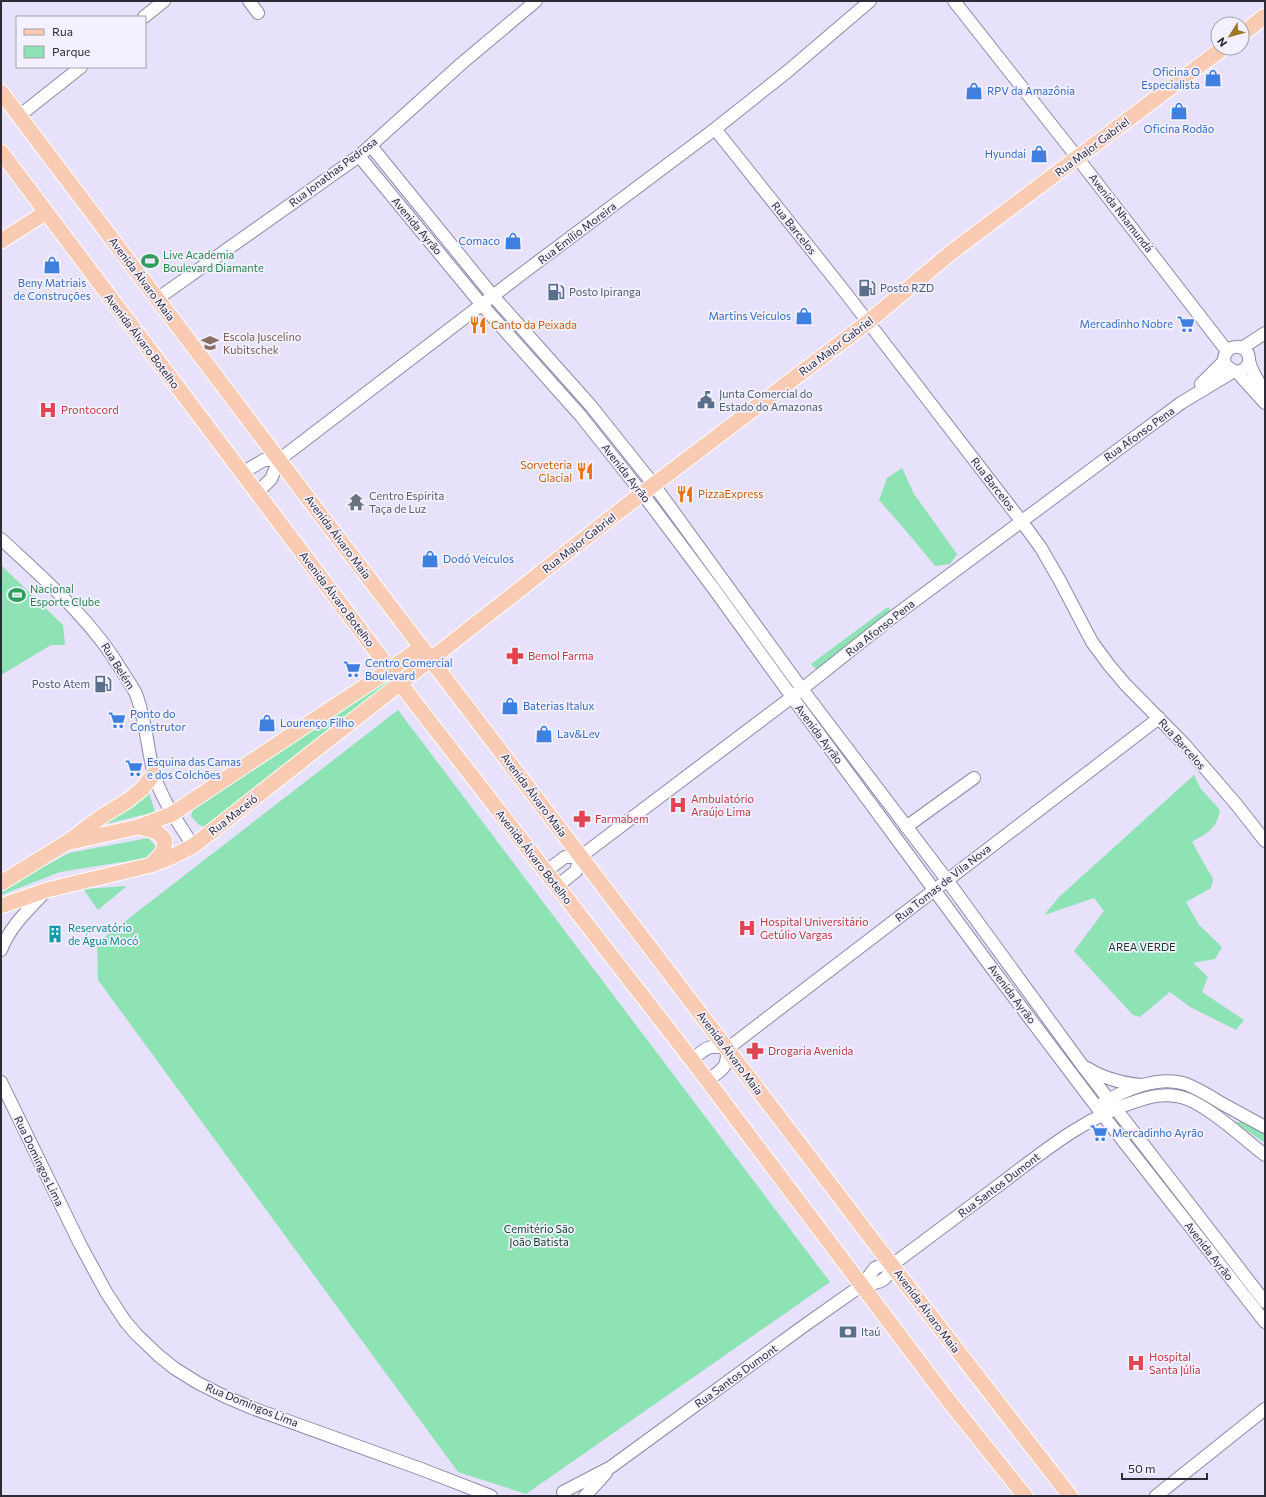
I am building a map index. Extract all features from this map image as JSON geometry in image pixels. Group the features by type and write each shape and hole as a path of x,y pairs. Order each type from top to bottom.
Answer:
{"main road":[{"path":"1250,28 1265,16"},
{"name":"Rua Major Gabriel","path":"431,659 648,489 868,322 953,252 1212,56"},
{"name":"Avenida Álvaro Maia","path":"1,92 580,857 1070,1496"},
{"name":"Avenida Álvaro Botelho","path":"1,152 401,684 707,1081"},
{"path":"1,241 45,212"},
{"path":"66,843 138,827 172,814 422,647"},
{"name":"Rua Maceió","path":"1,908 47,890 151,865 193,846 431,659"},
{"path":"1,883 66,843 95,821 127,801 142,789 154,774"},
{"path":"138,827 154,830 165,840 163,852 151,865"},
{"path":"707,1081 940,1389 1025,1496"}],"street":[{"path":"145,16 164,1"},
{"path":"249,1 258,13"},
{"name":"Rua Jonathas Pedrosa","path":"157,299 359,156 461,64 536,1"},
{"name":"Rua Emílio Moreira","path":"242,473 264,460 279,460 493,296 714,130 788,71 870,1"},
{"name":"Avenida Nhamundá","path":"954,1 1078,158 1226,356"},
{"path":"18,116 80,68"},
{"name":"Rua Barcelos","path":"714,130 868,322 1022,522 1041,548 1092,642 1125,684 1159,718 1236,804 1265,841"},
{"name":"Avenida Ayrão","path":"371,146 493,296 591,406 714,589 792,697 1099,1111 1265,1322"},
{"name":"Avenida Ayrão","path":"359,156 482,305 648,489 947,880 1082,1065 1265,1302"},
{"path":"1235,372 1242,371 1246,367 1247,356 1265,333"},
{"path":"1247,356 1265,341"},
{"path":"1265,392 1247,356 1237,347 1231,348 1226,356 1228,368 1235,372 1265,403"},
{"name":"Rua Afonso Pena","path":"1181,403 1226,356"},
{"name":"Rua Afonso Pena","path":"556,887 576,871 580,857 792,697 885,623 1181,403 1235,372"},
{"path":"580,415 591,406"},
{"path":"257,493 271,480 279,460"},
{"name":"Rua Belém","path":"1,539 84,618 111,652 135,693 142,715 154,774 161,792 172,814 193,846"},
{"name":"Rua Tomas de Vila Nova","path":"727,1049 1159,718"},
{"path":"906,827 974,778"},
{"name":"Rua Afonso Pena","path":"545,872 566,857 580,857"},
{"path":"1,950 10,932 19,920 47,890"},
{"path":"692,1060 709,1046 727,1049 727,1062 724,1067 707,1081"},
{"path":"1082,1065 1104,1078 1142,1085"},
{"name":"Rua Santos Dumont","path":"562,1495 611,1467 862,1285 875,1268 882,1265 892,1265 1067,1134 1099,1111 1142,1085 1169,1081 1185,1084 1199,1090 1265,1127"},
{"name":"Rua Domingos Lima","path":"1,1082 51,1185 106,1292 125,1321 158,1355 174,1368 198,1383 252,1408 491,1496"},
{"name":"Rua Santos Dumont","path":"1112,1104 1165,1094 1182,1097 1199,1105 1218,1117 1265,1155"},
{"path":"1241,1292 1251,1284"},
{"path":"1156,1496 1265,1409"},
{"name":"Rua Santos Dumont","path":"585,1496 611,1467"}],"green space":[{"path":"902,468 914,494 957,554 950,564 935,566 879,500 887,478"},
{"name":"Nacional Esporte Clube","path":"1,565 63,625 65,645 51,645 1,675"},
{"path":"888,607 891,615 819,672 811,664"},
{"path":"389,677 392,681 204,827 198,824 191,816 193,810"},
{"name":"Cemitério São João Batista","path":"398,710 830,1282 526,1494 458,1472 98,980 97,943"},
{"name":"AREA VERDE","path":"1194,775 1201,789 1220,810 1214,826 1207,833 1192,842 1213,879 1211,888 1186,902 1199,925 1222,947 1215,959 1193,963 1208,977 1202,992 1244,1020 1236,1030 1190,1007 1170,992 1140,1017 1133,1015 1074,951 1104,911 1094,898 1044,915 1059,897"},
{"path":"148,789 155,812 97,826"},
{"path":"148,838 156,846 147,858 60,872 1,895 1,890 69,853"},
{"path":"127,886 98,910 83,889"},
{"path":"1234,1122 1246,1122 1265,1129 1265,1143"}],"place":[{"name":"Oficina O Especialista","path":"1213,78"},
{"name":"RPV da Amazônia","path":"974,91"},
{"name":"Oficina Rodão","path":"1179,111"},
{"name":"Hyundai","path":"1039,154"},
{"name":"Comaco","path":"513,241"},
{"name":"Live Academia Boulevard Diamante","path":"150,261"},
{"name":"Beny Matriais de Construções","path":"52,265"},
{"name":"Posto RZD","path":"867,288"},
{"name":"Posto Ipiranga","path":"556,292"},
{"name":"Martins Veículos","path":"804,316"},
{"name":"Mercadinho Nobre","path":"1186,324"},
{"name":"Canto da Peixada","path":"478,325"},
{"name":"Escola Juscelino Kubitschek","path":"210,343"},
{"name":"Junta Comercial do Estado do Amazonas","path":"706,400"},
{"name":"Prontocord","path":"48,410"},
{"name":"Sorveteria Glacial","path":"585,471"},
{"name":"PizzaExpress","path":"685,494"},
{"name":"Centro Espírita Taça de Luz","path":"356,502"},
{"name":"Dodó Veículos","path":"430,559"},
{"name":"Nacional Esporte Clube","path":"17,595"},
{"name":"Bemol Farma","path":"515,656"},
{"name":"Centro Comercial Boulevard","path":"352,669"},
{"name":"Posto Atem","path":"103,684"},
{"name":"Baterias Italux","path":"510,706"},
{"name":"Ponto do Construtor","path":"117,720"},
{"name":"Lourenço Filho","path":"267,723"},
{"name":"Lav&Lev","path":"544,734"},
{"name":"Esquina das Camas e dos Colchões","path":"134,768"},
{"name":"Ambulatório Araújo Lima","path":"678,805"},
{"name":"Farmabem","path":"582,819"},
{"name":"Hospital Universitário Getúlio Vargas","path":"747,928"},
{"name":"Reservatório de Água Mocó","path":"55,934"},
{"name":"Drogaria Avenida","path":"755,1051"},
{"name":"Mercadinho Ayrão","path":"1099,1133"},
{"name":"Itaú","path":"848,1332"},
{"name":"Hospital Santa Júlia","path":"1136,1363"}]}
